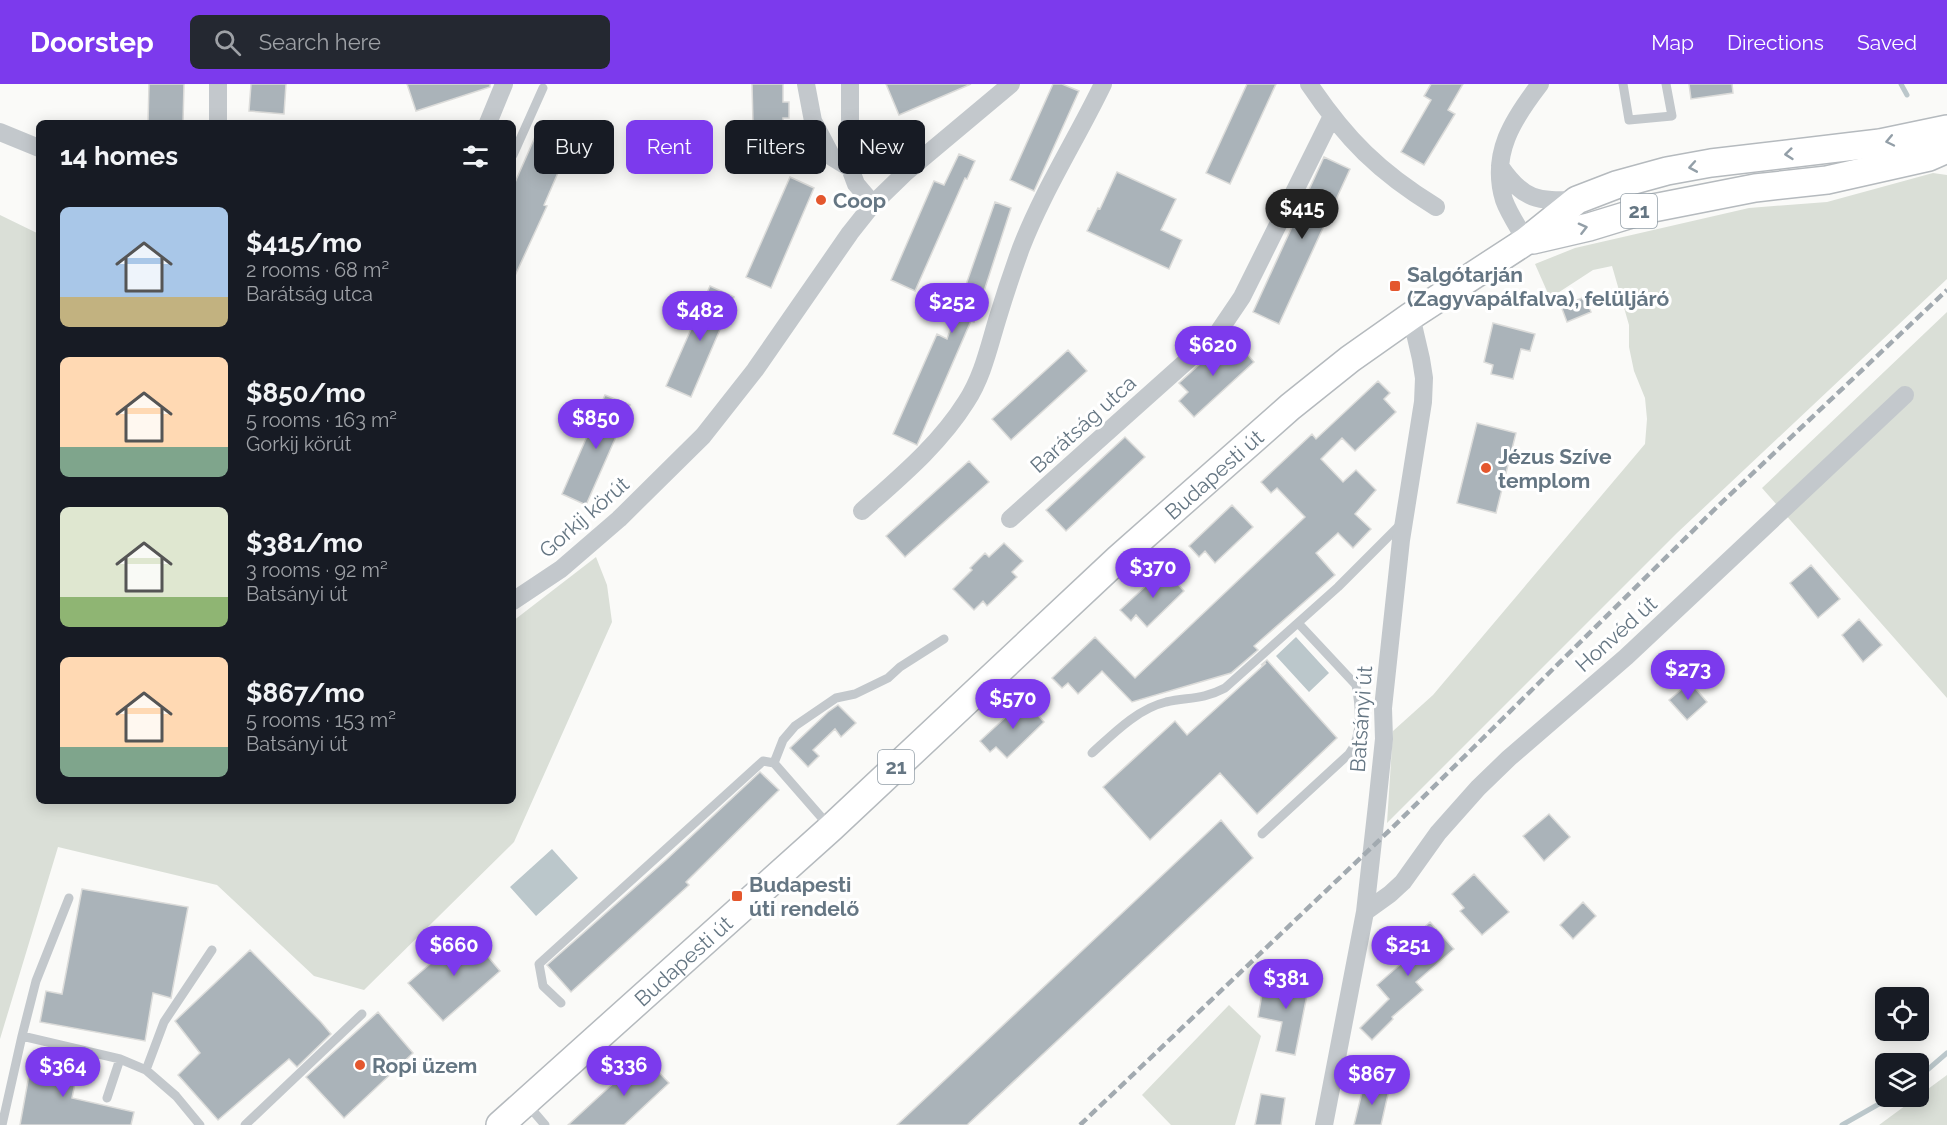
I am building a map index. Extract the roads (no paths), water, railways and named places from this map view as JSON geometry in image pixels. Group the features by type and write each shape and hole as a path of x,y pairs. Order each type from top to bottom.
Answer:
{"main road":[{"name":"Budapesti út","path":"500,1125 831,828 1216,470 1341,366 1411,316 1526,241 1577,201 1616,184 1667,171 1751,158 1828,151 1947,129"},
{"name":"21","path":"1526,241 1589,227 1648,209 1755,188 1827,180 1929,157 1947,148"}],"street":[{"path":"218,84 218,120"},
{"path":"489,120 504,84"},
{"path":"806,84 813,121 832,157 838,161"},
{"path":"850,84 850,120"},
{"name":"Gorkij körút","path":"516,599 561,570 658,482 703,436 755,370 850,233 873,204 906,172 1011,84"},
{"path":"862,512 925,453 966,402 990,350 998,317 1021,247 1104,84"},
{"path":"1309,84 1331,118 1373,163 1436,207"},
{"path":"1526,241 1505,201 1500,166 1504,141 1526,102 1540,84"},
{"name":"Barátság utca","path":"1010,519 1217,334 1242,297 1331,118"},
{"path":"0,132 36,147"},
{"name":"Budapesti út","path":"1500,166 1511,182 1540,201 1577,201"},
{"path":"852,174 856,184 873,204"},
{"name":"Batsányi út","path":"1324,1125 1365,912 1383,739 1384,699 1404,521 1424,402 1424,378 1411,316"},
{"name":"Honvéd út","path":"1365,912 1402,882 1438,833 1478,788 1509,758 1626,657 1905,395"}],"lane":[{"path":"1623,84 1629,120 1672,116 1666,84"},
{"path":"516,148 543,88"},
{"path":"1092,753 1144,711 1165,703 1210,696 1225,688 1338,587 1404,521"},
{"path":"1262,834 1349,754 1357,741 1359,697 1356,685 1298,623"},
{"path":"774,763 783,740 795,726 836,698 855,694 888,678 944,639"},
{"path":"561,1003 543,986 539,964 763,761 774,763 831,828"},
{"path":"2,1125 36,981 69,898"},
{"path":"146,1070 164,1022 212,950"},
{"path":"245,1125 362,1014"},
{"path":"22,1036 120,1059 146,1070 176,1096 200,1125"},
{"path":"107,1098 120,1059"},
{"path":"526,1102 544,1125"}],"waterway":[{"path":"1901,84 1907,95"},
{"path":"1929,1069 1947,1053"},
{"path":"1842,1125 1875,1106"}],"railway":[{"path":"1080,1125 1392,828 1718,506 1947,290"}],"place":[{"name":"Coop","path":"821,200"},
{"name":"Salgótarján (Zagyvapálfalva), felüljáró","path":"1395,286"},
{"name":"Jézus Szíve templom","path":"1486,468"},
{"name":"Budapesti úti rendelő","path":"737,896"},
{"name":"Ropi üzem","path":"360,1065"}]}
